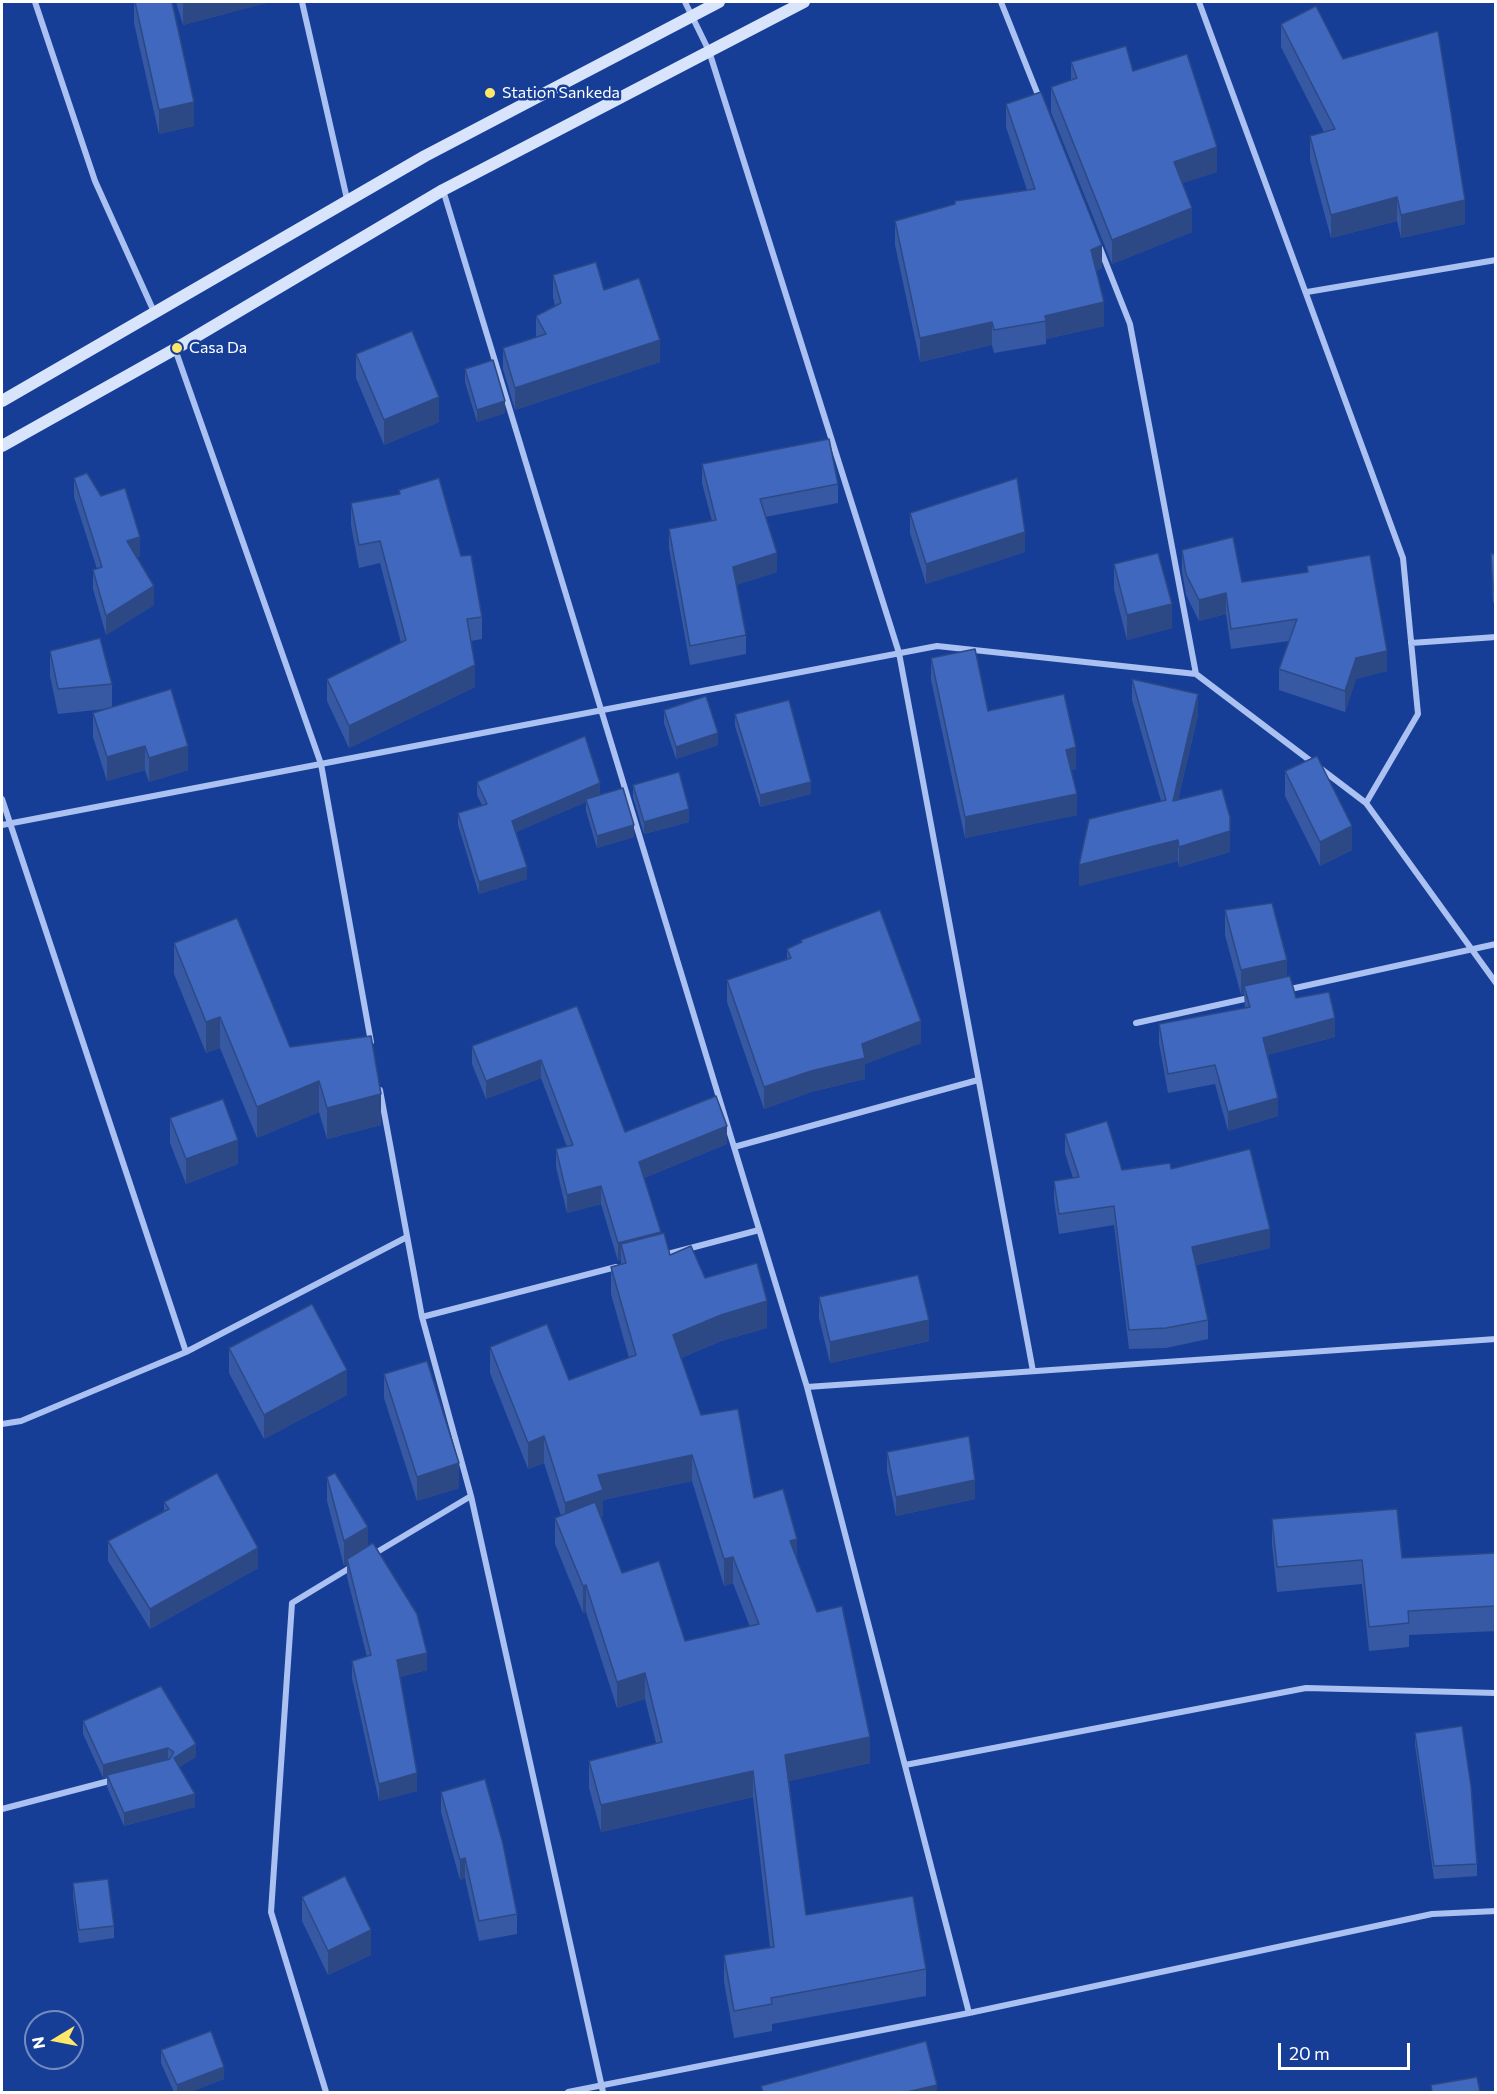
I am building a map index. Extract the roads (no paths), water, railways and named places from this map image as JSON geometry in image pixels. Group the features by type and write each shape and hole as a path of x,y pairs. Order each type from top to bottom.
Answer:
{"main road":[{"path":"2,401 155,315 347,199 718,2"},
{"path":"2,446 175,349 443,190 804,2"}],"street":[{"path":"35,2 95,181 155,315"},
{"path":"302,2 347,199"},
{"path":"685,2 709,51 898,653 1033,1371"},
{"path":"1001,2 1046,113"},
{"path":"1199,2 1403,558 1418,714 1366,803"},
{"path":"443,190 807,1386 969,2013"},
{"path":"1095,235 1130,324 1196,674"},
{"path":"1307,292 1496,260"},
{"path":"175,349 321,764 373,1053"},
{"path":"1411,643 1496,637"},
{"path":"2,825 937,646 1196,674 1366,803 1469,950 1496,983"},
{"path":"2,799 186,1352"},
{"path":"1274,993 1496,944"},
{"path":"1136,1023 1262,995"},
{"path":"734,1147 978,1080"},
{"path":"380,1087 422,1317 471,1496 603,2090"},
{"path":"658,1256 759,1230"},
{"path":"2,1425 21,1421 186,1352 407,1237"},
{"path":"422,1317 624,1265"},
{"path":"807,1386 1496,1340"},
{"path":"326,2092 271,1912 292,1603 471,1496"},
{"path":"905,1765 1306,1689 1496,1693"},
{"path":"2,1809 124,1778"},
{"path":"568,2092 603,2090 1432,1914 1496,1911"}],"place":[{"name":"Station Sankeda","path":"490,93"},
{"name":"Casa Da","path":"177,348"}]}
